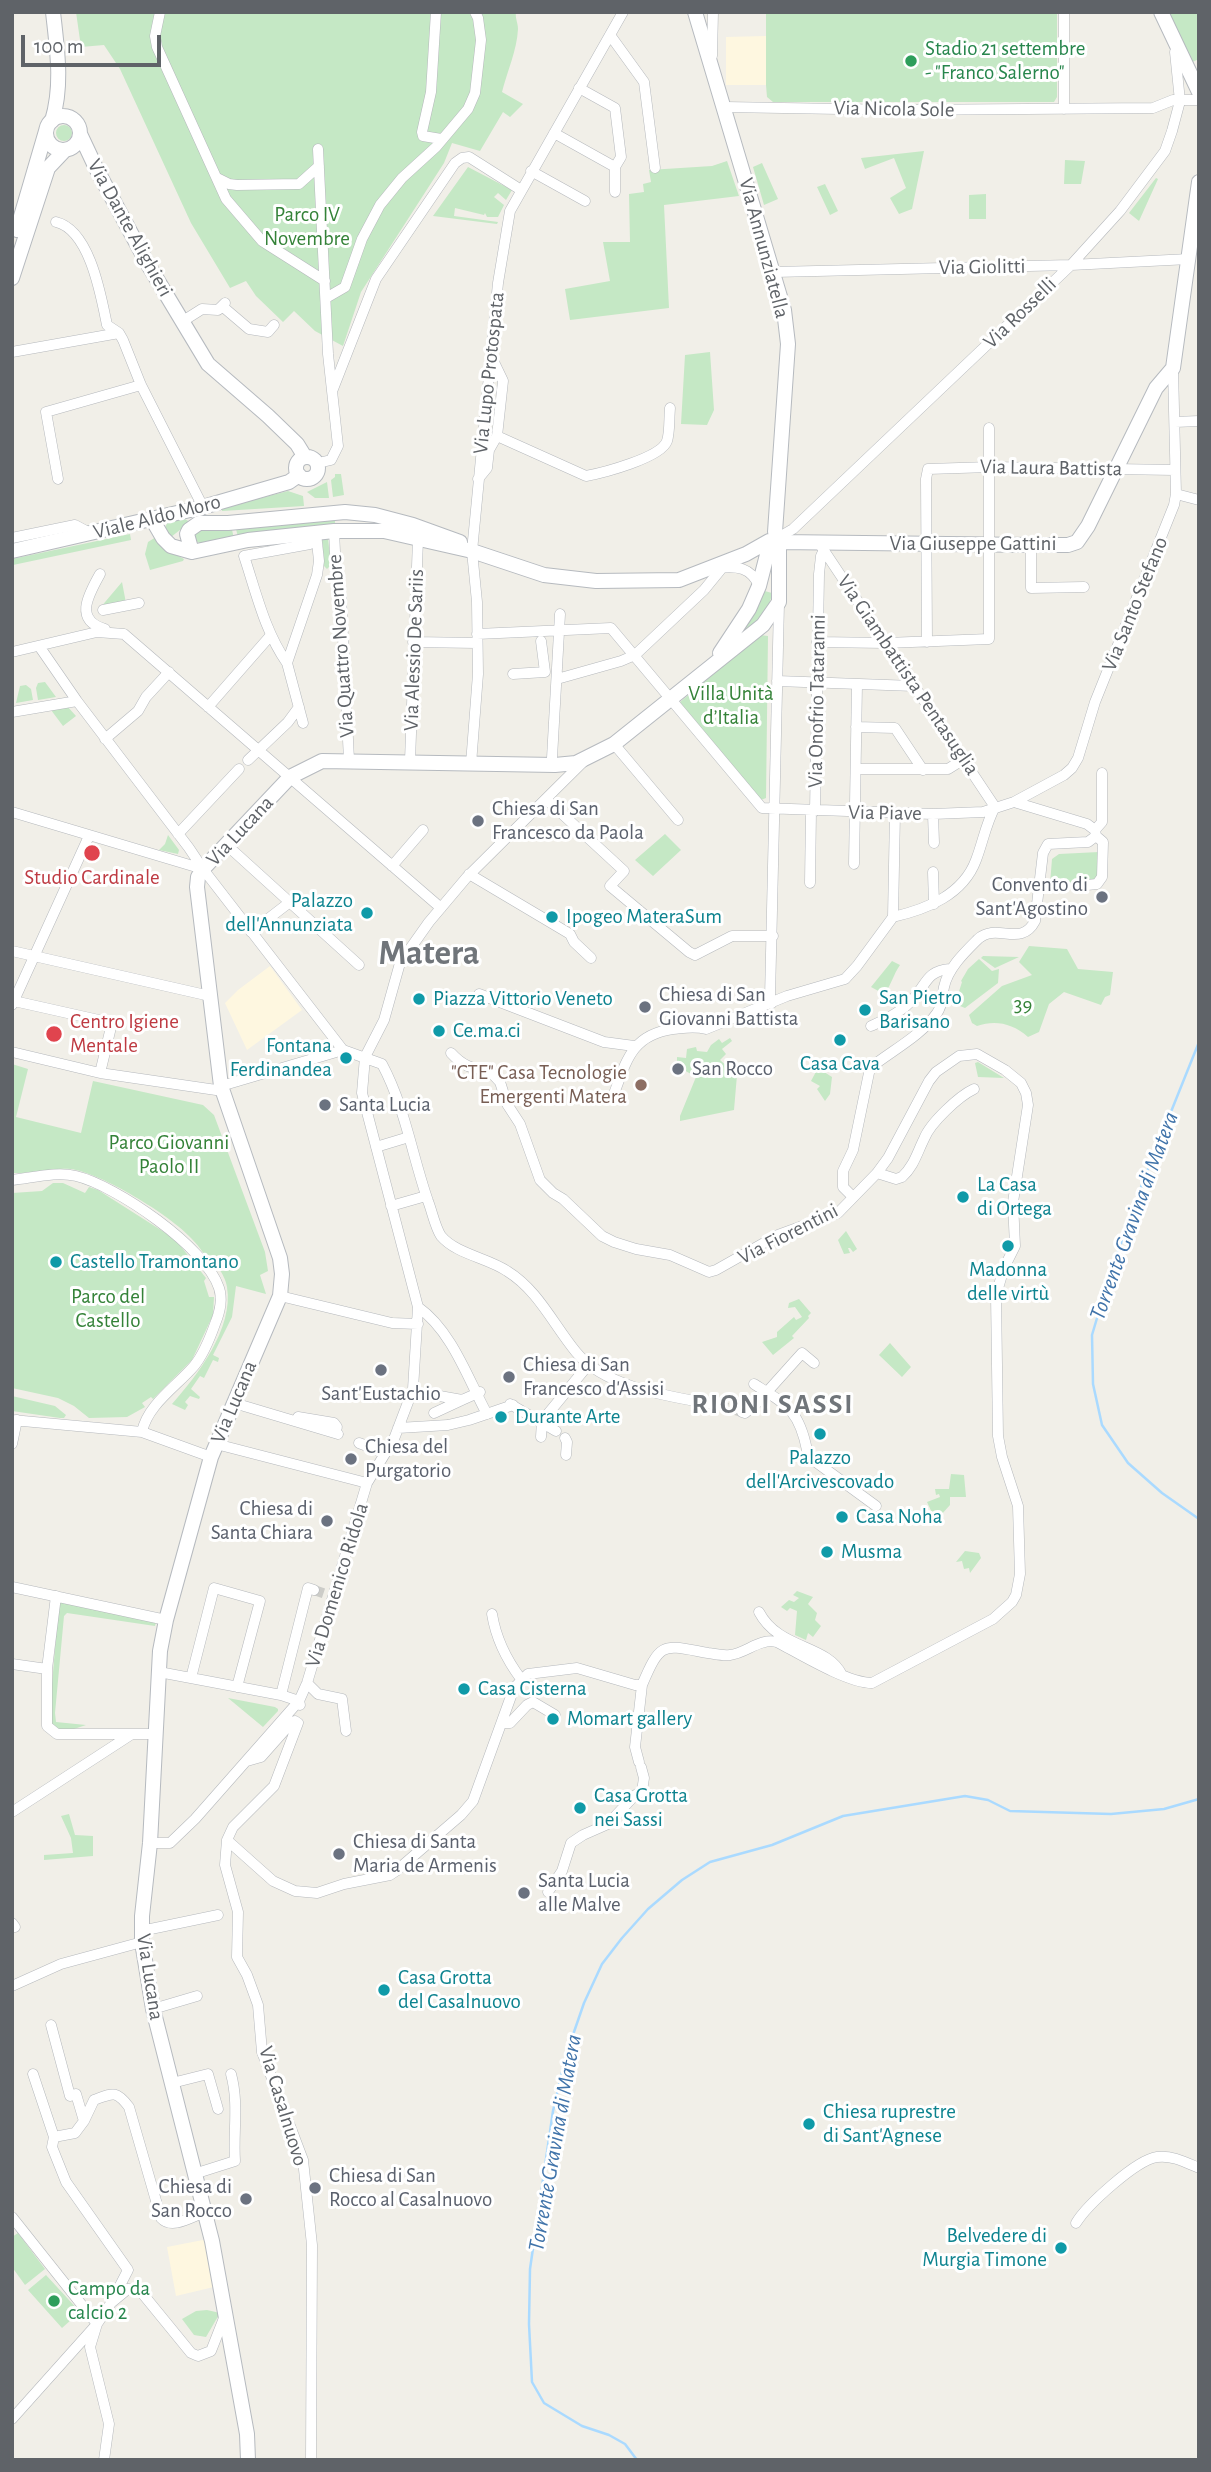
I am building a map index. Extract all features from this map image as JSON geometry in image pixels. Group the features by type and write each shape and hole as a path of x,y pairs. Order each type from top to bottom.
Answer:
{"street":[{"path":"12,278 48,168 65,150 78,143 80,134 60,78 53,12"},
{"path":"160,12 155,37 157,47 226,199 254,233 325,281"},
{"path":"436,12 431,92 422,132 423,136 441,139"},
{"path":"326,298 345,287 362,239 380,205 468,109 475,93 481,40 475,12"},
{"name":"Via Lupo Protospata","path":"471,764 478,674 472,551 498,283 510,211 623,12"},
{"name":"Via Annunziatella","path":"695,12 774,272 783,310 788,344 776,540"},
{"path":"712,64 713,12"},
{"path":"1064,12 1064,109"},
{"path":"1161,12 1174,44 1193,67 1199,92"},
{"path":"610,34 644,82 656,168"},
{"name":"Via Rosselli","path":"776,540 793,529 894,435 1071,265 1119,211 1165,150 1177,116 1180,101 1174,44"},
{"path":"12,246 57,104 60,78"},
{"path":"579,88 615,108 621,157 615,167 615,192"},
{"path":"1155,107 1173,100 1199,100"},
{"name":"Via Nicola Sole","path":"724,107 898,110 1155,107"},
{"path":"1155,107 1177,116"},
{"path":"65,150 52,147 47,137 49,126 62,116 74,120"},
{"path":"554,133 615,167"},
{"name":"Via Dante Alighieri","path":"80,134 140,250 208,364 268,416 311,460"},
{"path":"311,460 331,460 338,446 332,389 318,149"},
{"path":"332,389 376,279 455,163 469,157 521,190"},
{"path":"217,178 237,186 291,186 299,184 319,166"},
{"path":"531,172 585,201"},
{"path":"1173,368 1199,182"},
{"path":"56,222 61,223 82,245 93,264 107,325 119,333 141,385 209,505 227,523"},
{"name":"Via Giolitti","path":"774,272 1071,265 1189,259"},
{"name":"Via Dante Alighieri","path":"183,321 202,309 218,310 224,304 249,329 268,332 274,325"},
{"path":"12,352 119,333"},
{"path":"478,479 487,468 489,450 496,436 503,381 491,355"},
{"name":"Via Giuseppe Gattini","path":"776,540 822,546 1068,545 1076,542 1088,526 1156,388 1173,368"},
{"name":"Via Santo Stefano","path":"995,807 1014,802 1064,775 1078,758 1095,702 1174,505 1173,368"},
{"path":"58,479 46,412 141,385"},
{"path":"1156,388 1167,386 1174,389"},
{"path":"496,436 586,476 635,461 662,449 667,441 670,408"},
{"path":"1175,422 1199,421"},
{"path":"817,642 886,643 989,639 989,428"},
{"name":"Viale Aldo Moro","path":"12,551 209,505 289,482 299,475 313,477 318,471 311,460"},
{"name":"Via Laura Battista","path":"928,544 928,469 990,467 1175,470"},
{"path":"1176,494 1199,500"},
{"path":"181,512 199,523 227,523 345,512 375,515 456,539 472,551"},
{"path":"152,519 163,538 171,545 192,552 248,540 313,539"},
{"path":"192,552 187,534 199,523"},
{"path":"12,538 75,525 90,533"},
{"path":"303,723 287,663 271,635 244,556 334,531 384,531 472,551 544,575 571,579 679,580 716,568 776,540"},
{"name":"Via Quattro Novembre","path":"334,531 349,760"},
{"path":"287,663 317,575 319,561 313,539"},
{"name":"Via Alessio De Sariis","path":"410,761 418,539"},
{"path":"714,663 749,609 776,540"},
{"path":"772,1003 779,602 776,540"},
{"path":"927,642 928,544"},
{"path":"1031,545 1031,588 1084,587"},
{"name":"Via Onofrio Tataranni","path":"810,883 822,546"},
{"name":"Via Giambattista Pentasuglia","path":"822,546 995,807"},
{"path":"716,568 744,568 755,576 759,586"},
{"path":"545,669 557,674 621,662 635,655 704,590 716,568"},
{"path":"317,575 336,573"},
{"path":"100,574 86,605 88,618 93,626 131,639 392,866 439,911"},
{"path":"487,1414 479,1392 450,1343 429,1315 418,1307 362,1093 365,1058 384,1020 400,963 469,874 582,760 614,744 763,625 779,602"},
{"path":"103,610 139,603"},
{"path":"552,758 557,674 563,653 560,614"},
{"path":"413,642 611,628 762,808 775,810"},
{"path":"12,652 97,632 115,632"},
{"path":"208,706 271,635"},
{"path":"513,674 545,672 541,641"},
{"path":"39,646 76,702 343,1050 382,1064 393,1085 440,1234 451,1244 508,1271 533,1292 578,1355 600,1371 628,1384 666,1396 718,1405"},
{"path":"544,655 563,653"},
{"path":"105,739 138,712 146,697 169,672"},
{"path":"777,681 915,687"},
{"path":"854,864 857,684"},
{"path":"12,712 76,702"},
{"path":"248,760 288,722 299,707"},
{"path":"856,727 895,728 923,770"},
{"path":"614,744 678,820"},
{"path":"856,769 948,769 964,759"},
{"name":"Via Lucana","path":"248,2460 247,2434 205,2213 153,2009 141,1936 150,1843 160,1651 166,1620 214,1450 280,1296 282,1274 280,1258 222,1089 209,996 198,877 290,777 323,761 537,764 582,760"},
{"path":"178,835 239,769"},
{"path":"853,1197 843,1186 843,1171 853,1150 870,1068 915,1034 937,1013 950,969 985,934 1026,933 1031,928 1035,921 1043,853 1048,844 1088,842 1102,822 1102,773"},
{"path":"546,799 624,871 610,886 695,955 732,936 773,936"},
{"path":"1014,802 1087,824 1096,833 1103,842 1102,877 1097,884 1087,885"},
{"path":"893,917 934,904 963,883 975,863 995,807"},
{"name":"Via Piave","path":"775,810 933,814 982,812 995,807"},
{"path":"12,812 203,869"},
{"path":"612,1099 634,1046 648,1035 694,1026 706,1029 752,1015 772,1003 845,979 893,917 895,813"},
{"path":"933,814 934,843"},
{"path":"392,866 423,830"},
{"path":"89,836 13,1003 112,1023 100,1073"},
{"path":"230,848 359,965"},
{"path":"933,872 934,904"},
{"path":"469,874 570,934 574,942 591,958"},
{"path":"251,932 290,902"},
{"path":"12,951 209,996"},
{"path":"871,1026 883,1021 913,999 928,977 950,969"},
{"path":"479,994 604,1042 634,1046"},
{"path":"12,1052 100,1073 222,1089 343,1050"},
{"name":"Via Fiorentini","path":"451,1053 461,1064 480,1070 488,1069 494,1073 528,1142 540,1180 599,1233 614,1242 670,1255 709,1272 778,1235 838,1213 877,1173 936,1072 959,1056 977,1054 1017,1079"},
{"path":"548,1892 562,1871 571,1843 608,1824 642,1791 645,1778 635,1747 642,1685 652,1662 662,1649 679,1647 732,1655 772,1641 865,1683 879,1680 993,1619 1004,1611 1016,1595 1021,1560 1020,1513 998,1436 996,1295 1004,1268 1015,1246 1013,1202 1028,1105 1026,1093 1017,1079 1005,1082"},
{"path":"877,1173 897,1179 902,1177 917,1158 929,1131 962,1094 974,1089"},
{"path":"376,1147 409,1137"},
{"path":"12,1180 73,1175 94,1182 184,1239 218,1284 221,1306 201,1356 148,1417 142,1432"},
{"path":"391,1206 426,1196"},
{"path":"599,1233 606,1222"},
{"path":"280,1296 392,1323 418,1324"},
{"name":"Via Domenico Ridola","path":"150,1843 170,1843 300,1703 330,1595 350,1554 367,1483 378,1474 413,1391 418,1307"},
{"path":"742,1412 745,1413 802,1353 814,1363"},
{"path":"541,1437 542,1421 589,1364"},
{"path":"754,1384 797,1415 807,1450 876,1506"},
{"path":"434,1413 479,1392"},
{"path":"434,1395 463,1400"},
{"path":"234,1403 336,1434"},
{"path":"398,1428 448,1425 512,1405 542,1421 563,1437 566,1455"},
{"path":"12,1444 15,1420 142,1432 367,1483"},
{"path":"359,1443 385,1453"},
{"path":"12,1587 166,1620"},
{"path":"191,1678 214,1588 260,1601 237,1687"},
{"path":"281,1695 308,1588 314,1590"},
{"path":"56,1596 47,1669 47,1726 52,1732 70,1734 154,1734"},
{"path":"759,1612 774,1632 836,1663 843,1675"},
{"path":"492,1614 496,1636 520,1679"},
{"path":"12,1664 47,1669"},
{"path":"247,1761 261,1757 292,1722 295,1720 298,1723 274,1786 233,1827 227,1840 273,1881 295,1891 317,1893 344,1884 390,1875 460,1815 473,1801 514,1688 520,1679 537,1672 577,1668 642,1685"},
{"path":"159,1672 281,1695 300,1703"},
{"path":"307,1683 318,1694 342,1699 346,1731"},
{"path":"502,1723 510,1724 527,1704 533,1702 555,1715"},
{"path":"12,1812 132,1734"},
{"name":"Via Casalnuovo","path":"227,1840 225,1865 238,1912 237,1957 258,2005 262,2052 303,2160 312,2245 312,2460"},
{"path":"12,1986 141,1936 218,1916"},
{"path":"153,2009 197,1996"},
{"path":"51,2025 70,2096 76,2094 84,2121"},
{"path":"14,2411 97,2324 128,2270 66,2182 52,2147 54,2137 33,2074"},
{"path":"172,2083 208,2074 218,2109"},
{"path":"194,2174 235,2161 233,2136 236,2092 231,2074"},
{"path":"54,2137 75,2133 94,2100 111,2094 120,2096 129,2107 161,2218 171,2225 205,2213"},
{"path":"1076,2222 1132,2168 1144,2161 1156,2157 1175,2158 1199,2168"},
{"path":"12,2217 97,2324"},
{"path":"111,2303 128,2289 136,2290 158,2312 191,2353 198,2356 211,2351 225,2314"},
{"path":"97,2324 90,2347 109,2424 104,2460"}],"shaded area":[{"path":"766,36 766,85 726,85 726,37"},
{"path":"270,966 302,1010 247,1050 225,1003"},
{"path":"208,2239 218,2286 176,2296 167,2247"}],"green space":[{"name":"Parco IV Novembre","path":"76,12 516,12 517,37 502,92 523,104 510,117 503,112 480,151 452,143 444,163 361,292 343,346 315,331 294,311 283,322 256,296 246,281 230,288 191,223 120,69 104,45 81,47"},
{"name":"Stadio 21 settembre - \"Franco Salerno\"","path":"766,12 1057,12 1057,97 1054,102 773,102 767,97 766,85"},
{"path":"1164,12 1199,12 1199,59 1188,64"},
{"path":"61,125 67,125 72,133 70,139 61,141 56,136 56,130"},
{"path":"924,151 912,209 899,214 890,198 906,188 894,158 865,169 861,158"},
{"path":"1065,160 1085,161 1081,184 1064,184"},
{"path":"727,161 739,196 664,205 669,308 570,320 565,289 610,281 603,242 630,242 629,194 644,192 643,184 651,182 649,170 712,166"},
{"path":"762,163 778,199 764,205 753,167"},
{"path":"468,167 512,190 506,200 498,193 494,197 504,205 498,217 487,217 485,213 484,215 455,208 454,216 498,222 497,224 433,216"},
{"path":"1156,178 1158,179 1139,221 1129,213"},
{"path":"825,184 838,211 830,215 817,187"},
{"path":"986,194 986,219 969,219 969,195"},
{"path":"710,352 714,410 707,425 681,424 685,355"},
{"path":"335,474 341,474 344,495 333,497 331,480"},
{"path":"327,482 329,498 315,498 307,492"},
{"path":"288,491 303,496 304,506 222,511 222,508"},
{"path":"335,517 335,526 238,537 235,525"},
{"path":"183,518 190,522 171,537 165,528 167,523"},
{"path":"231,526 234,538 203,545 196,541 193,532"},
{"path":"130,534 131,540 13,565 12,559"},
{"path":"156,537 167,550 184,559 183,561 150,570 145,554 148,542"},
{"path":"328,538 331,565 327,569 324,566 322,540"},
{"path":"122,582 126,603 100,608"},
{"path":"761,590 772,593 767,608 734,642"},
{"name":"Villa Unità d’Italia","path":"760,635 768,636 766,798 761,800 680,702"},
{"path":"45,682 56,697 38,700 36,688 38,683"},
{"path":"26,685 31,689 33,700 16,703 20,686"},
{"path":"67,706 76,716 63,726 51,710"},
{"path":"665,834 681,850 653,876 635,860"},
{"path":"168,835 179,850 178,854 159,850"},
{"path":"1099,852 1099,876 1086,885 1071,888 1050,884 1052,859 1059,854"},
{"name":"39","path":"1029,946 1067,949 1078,969 1113,972 1110,995 1105,997 1101,1005 1064,992 1049,1004 1039,1032 1028,1037 1003,1024 977,1026 972,1023 969,1015 1002,986 1032,975 1019,962"},
{"path":"1019,957 995,968 981,958"},
{"path":"979,959 992,971 999,969 998,983 965,1008 955,1004 961,981 968,969"},
{"path":"892,961 900,965 884,994 871,987"},
{"path":"730,1038 732,1041 722,1049 726,1054 720,1060 737,1075 734,1110 680,1121 696,1077 677,1066 677,1057 686,1058 687,1049 696,1047 697,1051 707,1052 719,1039 722,1043"},
{"path":"978,1062 1004,1078 978,1077 975,1063"},
{"name":"Parco Giovanni Paolo II","path":"12,1064 28,1069 16,1117 81,1133 93,1081 203,1105 214,1115 265,1252 268,1271 260,1275 266,1294 236,1286 232,1317 213,1355 219,1358 218,1362 213,1360 204,1378 200,1376 191,1389 200,1397 190,1396 185,1402 188,1405 185,1410 172,1404 192,1380 219,1335 228,1303 224,1277 218,1267 214,1268 197,1245 168,1218 99,1178 71,1169 12,1173"},
{"path":"818,1068 832,1077 830,1094 825,1101 817,1089 820,1086 811,1081"},
{"name":"Parco del Castello","path":"53,1183 63,1183 85,1193 89,1187 98,1190 175,1239 206,1278 204,1281 209,1297 214,1297 213,1315 192,1360 153,1399 151,1397 142,1403 145,1407 127,1417 89,1418 58,1398 12,1388 12,1193 42,1191"},
{"path":"846,1231 857,1249 853,1252 848,1248 850,1253 844,1254 838,1240"},
{"path":"799,1299 811,1313 809,1318 792,1336 794,1338 773,1355 762,1342 777,1337 777,1332 794,1317 796,1320 802,1317 795,1307 788,1308 789,1303"},
{"path":"890,1343 911,1367 902,1377 879,1355"},
{"path":"12,1396 55,1406 66,1415 60,1418 12,1411"},
{"path":"951,1474 964,1475 966,1497 950,1497 950,1505 941,1515 934,1517 927,1502 940,1497 939,1494 936,1495 935,1489 949,1489"},
{"path":"965,1551 979,1553 981,1558 970,1573 969,1568 964,1569 962,1561 956,1562"},
{"path":"797,1591 813,1597 808,1604 817,1613 815,1620 821,1626 813,1637 808,1633 806,1640 795,1635 797,1611 790,1608 787,1611 781,1607 789,1600 794,1602 799,1598 793,1595"},
{"path":"59,1601 156,1622 155,1626 67,1613 64,1616 56,1722 86,1725 65,1732 53,1726 49,1720"},
{"path":"228,1698 275,1707 278,1711 263,1727"},
{"path":"69,1814 75,1835 93,1836 93,1856 44,1860 44,1855 73,1853 71,1838 61,1816"},
{"path":"18,2233 45,2269 25,2285 12,2267 12,2237"},
{"name":"Campo da calcio 2","path":"46,2275 80,2312 62,2328 28,2290"},
{"path":"196,2311 220,2313 206,2337 194,2335 182,2319"}],"waterway":[{"name":"Torrente Gravina di Matera","path":"1199,1042 1144,1179 1111,1271 1092,1335 1093,1384 1102,1425 1128,1463 1162,1493 1199,1519"},
{"name":"Torrente Gravina di Matera","path":"637,2460 625,2444 609,2435 582,2426 544,2403 532,2382 529,2324 530,2269 553,2111 566,2055 584,2003 602,1964 622,1938 648,1909 682,1880 710,1862 772,1845 843,1816 965,1796 988,1800 1010,1811 1111,1814 1164,1809 1199,1799"}],"tunnel":[{"path":"718,1405 742,1412"},
{"path":"314,1590 326,1594"}],"place":[{"name":"Stadio 21 settembre - \"Franco Salerno\"","path":"911,61"},
{"name":"Chiesa di San Francesco da Paola","path":"478,821"},
{"name":"Studio Cardinale","path":"92,853"},
{"name":"Convento di Sant'Agostino","path":"1102,897"},
{"name":"Palazzo dell'Annunziata","path":"367,913"},
{"name":"Ipogeo MateraSum","path":"552,917"},
{"name":"Piazza Vittorio Veneto","path":"419,999"},
{"name":"Chiesa di San Giovanni Battista","path":"645,1007"},
{"name":"San Pietro Barisano","path":"865,1010"},
{"name":"Ce.ma.ci","path":"439,1031"},
{"name":"Centro Igiene Mentale","path":"54,1034"},
{"name":"Casa Cava","path":"840,1040"},
{"name":"Fontana Ferdinandea","path":"346,1058"},
{"name":"San Rocco","path":"678,1069"},
{"name":"\"CTE\" Casa Tecnologie Emergenti Matera","path":"641,1085"},
{"name":"Santa Lucia","path":"325,1105"},
{"name":"La Casa di Ortega","path":"963,1197"},
{"name":"Madonna delle virtù","path":"1008,1246"},
{"name":"Castello Tramontano","path":"56,1262"},
{"name":"Sant'Eustachio","path":"381,1370"},
{"name":"Chiesa di San Francesco d'Assisi","path":"509,1377"},
{"name":"Durante Arte","path":"501,1417"},
{"name":"Palazzo dell'Arcivescovado","path":"820,1434"},
{"name":"Chiesa del Purgatorio","path":"351,1459"},
{"name":"Casa Noha","path":"842,1517"},
{"name":"Chiesa di Santa Chiara","path":"327,1521"},
{"name":"Musma","path":"827,1552"},
{"name":"Casa Cisterna","path":"464,1689"},
{"name":"Momart gallery","path":"553,1719"},
{"name":"Casa Grotta nei Sassi","path":"580,1808"},
{"name":"Chiesa di Santa Maria de Armenis","path":"339,1854"},
{"name":"Santa Lucia alle Malve","path":"524,1893"},
{"name":"Casa Grotta del Casalnuovo","path":"384,1990"},
{"name":"Chiesa ruprestre di Sant'Agnese","path":"809,2124"},
{"name":"Chiesa di San Rocco al Casalnuovo","path":"315,2188"},
{"name":"Chiesa di San Rocco","path":"246,2199"},
{"name":"Belvedere di Murgia Timone","path":"1061,2248"},
{"name":"Campo da calcio 2","path":"54,2301"}],"district":[{"name":"Matera","path":"429,953"},
{"name":"RIONI SASSI","path":"773,1405"}]}
